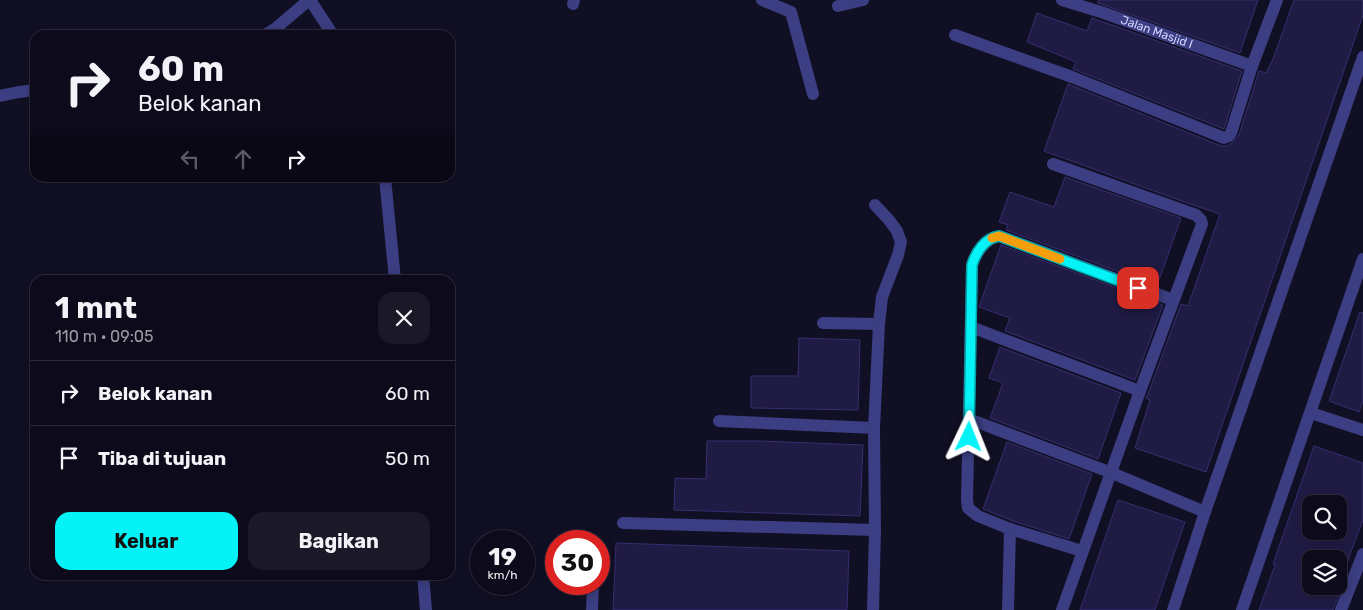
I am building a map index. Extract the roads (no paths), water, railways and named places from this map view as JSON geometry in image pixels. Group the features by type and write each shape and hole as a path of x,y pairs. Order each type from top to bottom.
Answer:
{"street":[{"path":"273,30 310,0 330,30"},
{"path":"762,0 791,12 812,94"},
{"path":"838,6 863,0"},
{"name":"Jalan Masjid I","path":"1062,0 1104,13 1252,66"},
{"path":"955,35 1072,77 1224,138 1231,133 1252,66 1277,0"},
{"path":"1173,610 1205,512 1363,57"},
{"path":"0,96 30,91"},
{"path":"1053,164 1198,216 1202,224 1062,610"},
{"path":"385,182 395,275"},
{"path":"873,610 875,530 874,428 879,324 882,297 901,242 897,231 875,206"},
{"path":"1082,551 1010,529 978,516 968,508 972,265 977,252 989,240 999,236 1173,300"},
{"path":"1242,610 1363,259"},
{"path":"823,323 879,324"},
{"path":"971,327 1140,391"},
{"path":"1311,412 1363,430"},
{"path":"970,419 1112,472 1205,512"},
{"path":"719,421 874,428"},
{"path":"622,523 875,530"},
{"path":"1008,610 1010,529"},
{"path":"1341,610 1363,554"},
{"path":"423,580 426,610"},
{"path":"592,610 593,595"}]}
